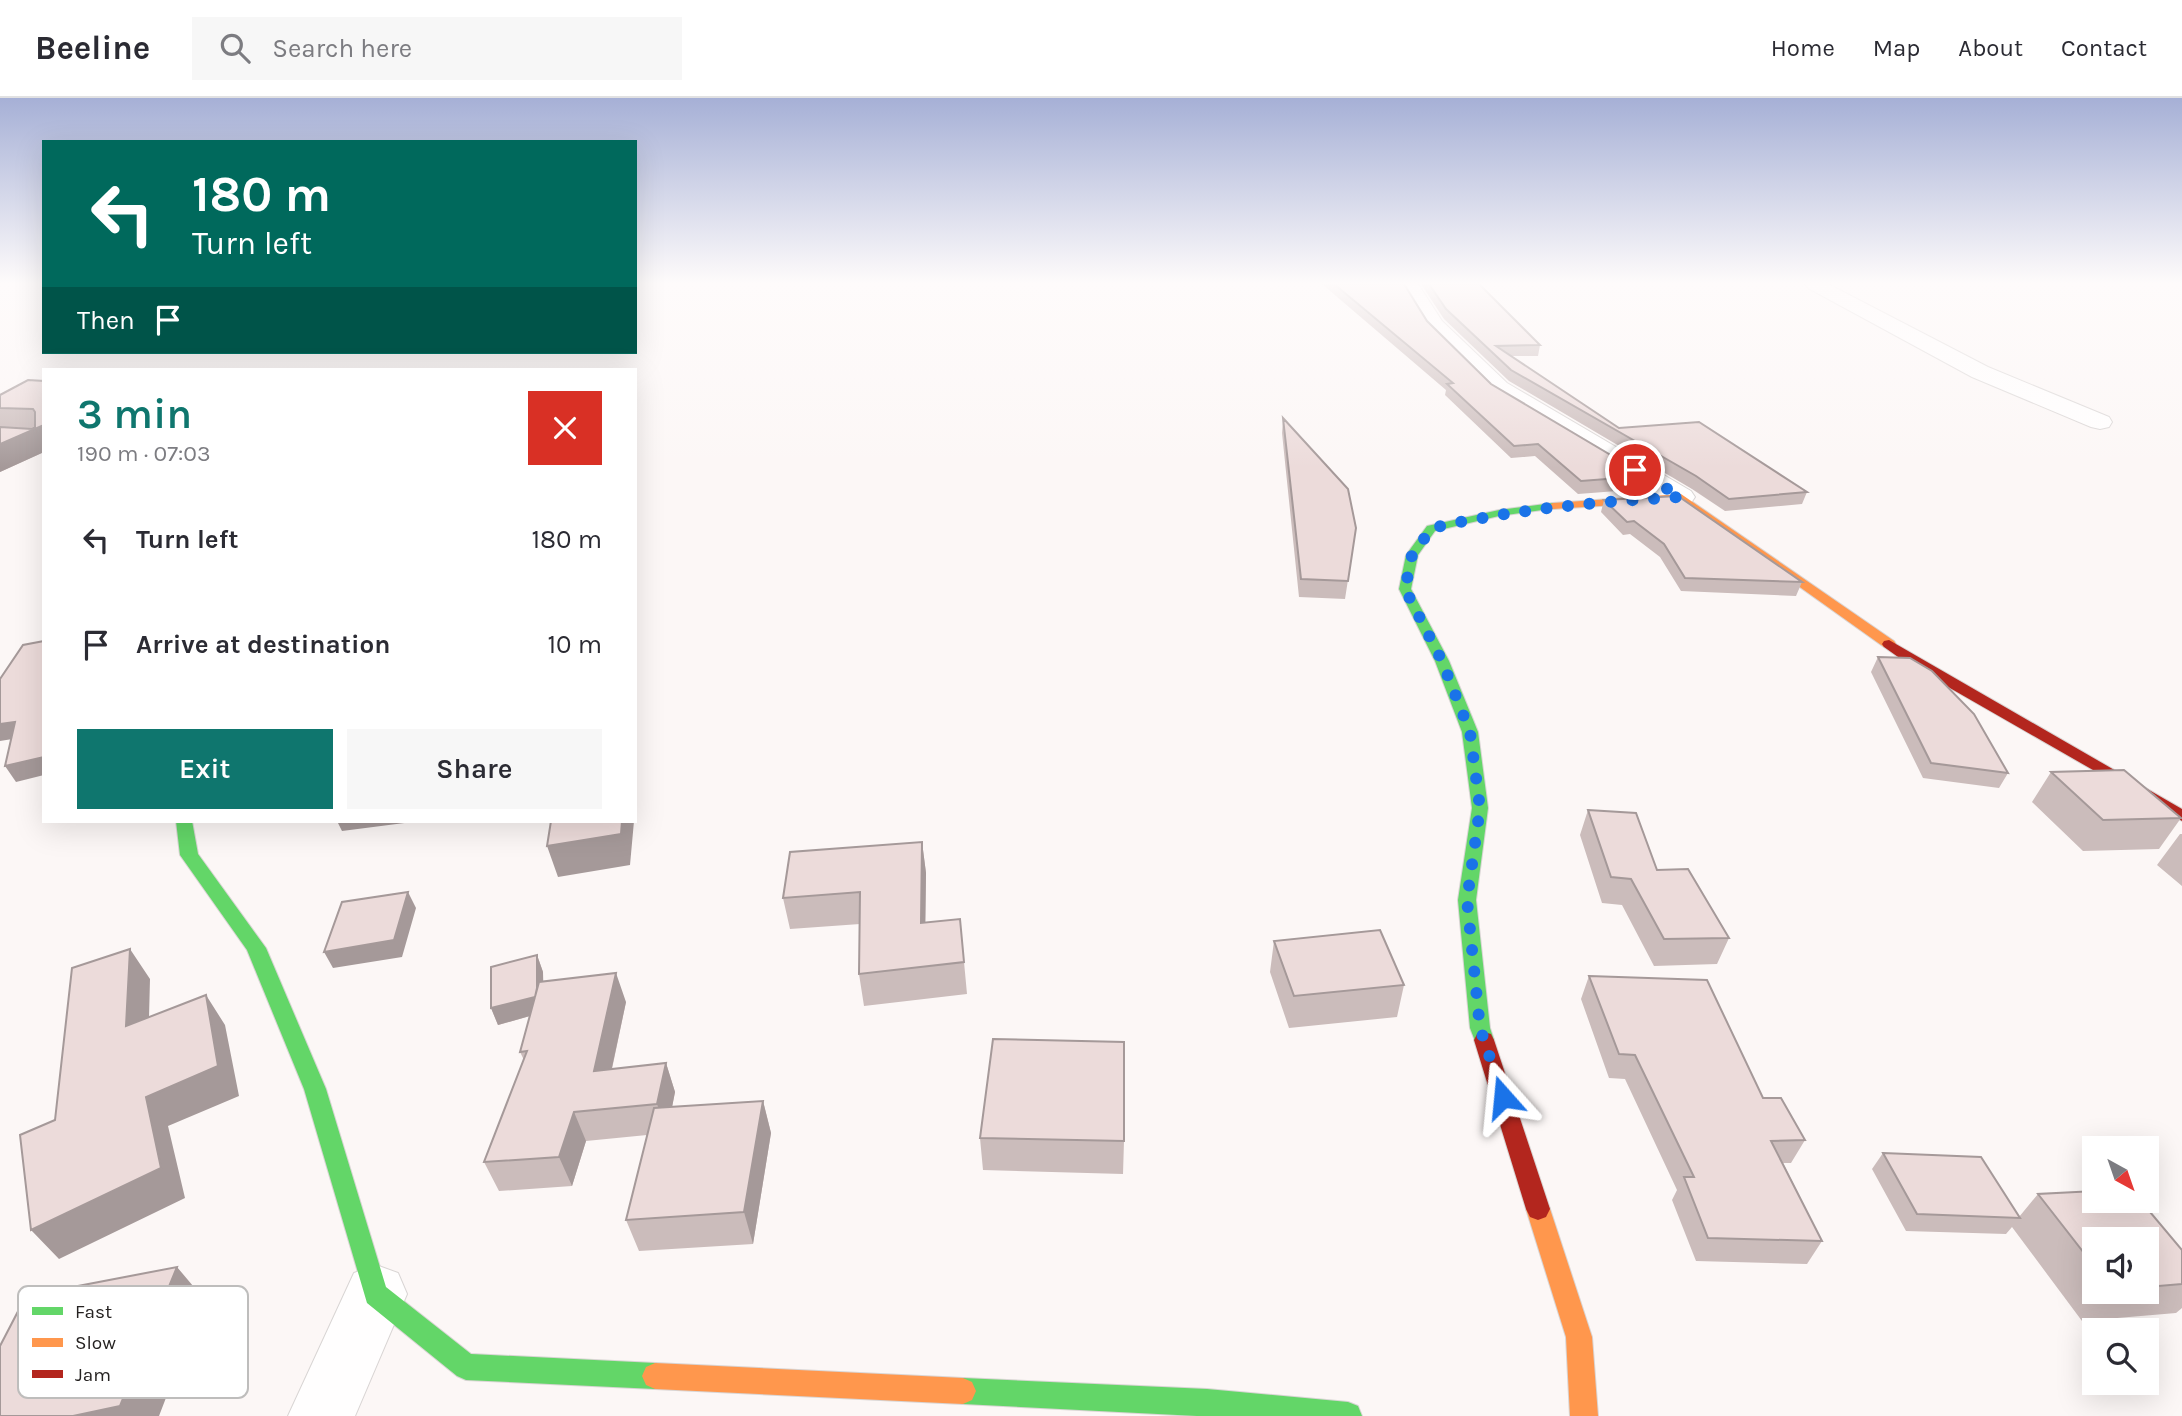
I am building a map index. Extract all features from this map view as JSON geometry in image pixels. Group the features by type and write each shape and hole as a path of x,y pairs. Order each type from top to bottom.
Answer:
{"street":[{"path":"1454,346 1499,388 1681,497 1913,661 2182,816"},
{"path":"1930,346 1980,372 2100,422"},
{"path":"1584,1416 1579,1337 1480,1028 1467,900 1480,808 1470,732 1442,661 1405,589 1412,555 1432,528 1499,513 1562,505 1681,497"},
{"path":"184,823 189,855 256,948 315,1089 376,1294 466,1367 1207,1403 1348,1416"},
{"path":"321,1416 376,1294"}],"building":[{"path":"1408,346 1452,346 1491,384 1646,476 1581,481 1538,444 1514,446 1447,384 1453,383"},
{"path":"1485,346 1518,346 1496,346 1619,428 1699,422 1807,492 1729,499 1696,476 1511,370"},
{"path":"28,380 42,381 42,426 0,444 0,427 32,429 35,427 35,412 33,409 0,408 0,395"},
{"path":"1283,418 1348,489 1356,528 1348,581 1301,579"},
{"path":"1678,496 1802,582 1685,578 1664,544 1634,521 1627,522 1604,500"},
{"path":"42,641 42,757 5,766 15,722 0,724 0,679 23,645"},
{"path":"1878,657 1910,658 1932,671 1974,714 2008,773 1931,763"},
{"path":"2124,770 2181,818 2103,820 2051,772"},
{"path":"1588,810 1636,813 1657,870 1688,869 1729,938 1664,939 1631,879 1611,877"},
{"path":"551,823 622,823 621,834 547,846"},
{"path":"922,842 921,923 960,919 964,962 859,974 860,892 783,898 790,852"},
{"path":"408,892 394,940 324,952 342,902"},
{"path":"1380,930 1404,985 1294,996 1274,941"},
{"path":"130,949 126,1026 206,995 218,1066 146,1097 161,1168 31,1230 20,1135 55,1120 72,968"},
{"path":"537,955 535,997 491,1008 491,967"},
{"path":"616,973 594,1071 666,1063 657,1104 574,1112 559,1157 484,1162 527,1051 520,1052 539,982"},
{"path":"1589,976 1707,980 1763,1098 1781,1098 1805,1140 1771,1141 1822,1241 1708,1238 1684,1177 1694,1177 1635,1055 1619,1054"},
{"path":"993,1039 1124,1042 1124,1141 980,1138"},
{"path":"763,1101 744,1212 626,1220 654,1108"},
{"path":"1883,1153 1981,1157 2020,1218 1917,1214"},
{"path":"2082,1192 2082,1213 2151,1213 2182,1250 2182,1284 2159,1286 2159,1227 2082,1227 2082,1250 2038,1194"},
{"path":"177,1267 169,1286 78,1286"},
{"path":"18,1311 18,1398 123,1398 120,1406 73,1416 0,1416 0,1346"}],"traffic: fast":[{"path":"1484,1040 1480,1028 1467,900 1480,808 1470,732 1442,661 1405,589 1412,555 1431,528 1499,513 1553,506"},
{"path":"184,823 189,855 256,948 315,1089 376,1294 466,1367 655,1376"},
{"path":"963,1391 1207,1403 1348,1416"}],"traffic: slow":[{"path":"1553,506 1681,497 1889,644"},
{"path":"1538,1209 1579,1337 1584,1416"},
{"path":"655,1376 963,1391"}],"traffic: jam":[{"path":"1889,644 1913,661 2182,816"},
{"path":"1484,1040 1538,1209"}],"route":[{"path":"1503,1097 1480,1028 1467,900 1480,808 1470,732 1442,661 1405,589 1412,555 1432,528 1499,513 1574,503 1681,497 1635,470"}]}
